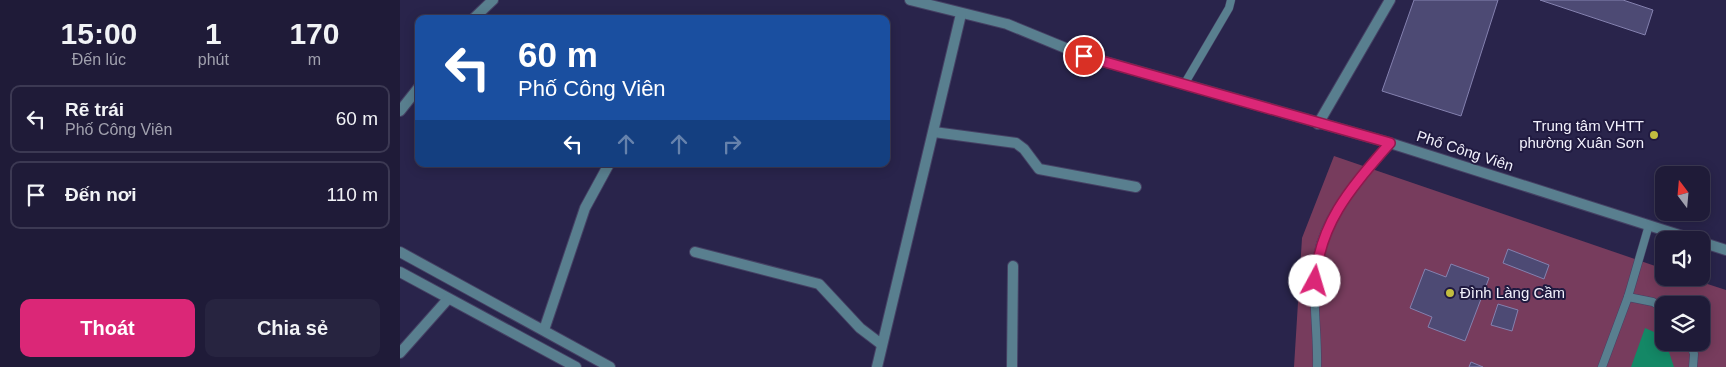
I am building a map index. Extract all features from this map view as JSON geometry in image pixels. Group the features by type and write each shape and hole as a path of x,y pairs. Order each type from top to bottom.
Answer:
{"street":[{"path":"477,15 493,0"},
{"name":"Phố Công Viên","path":"910,0 1007,24 1084,56 1185,83 1318,124 1390,143 1668,231"},
{"path":"1318,124 1390,0"},
{"path":"877,367 961,14"},
{"path":"400,111 415,92"},
{"path":"934,132 1016,143 1024,149 1039,169 1136,187"},
{"path":"544,330 585,208 607,167"},
{"path":"1710,245 1726,250"},
{"path":"400,252 610,367"},
{"path":"695,252 818,284 860,328 881,344"},
{"path":"1012,367 1013,266"},
{"path":"400,272 576,367"},
{"path":"400,354 448,298"}],"lane":[{"path":"1185,83 1229,8 1231,0"},
{"path":"1317,367 1315,281 1317,257 1327,226 1339,206 1390,143"},
{"path":"1602,367 1628,297 1650,225"},
{"path":"1628,297 1655,303"},
{"path":"1693,351 1693,367"}],"shaded area":[{"path":"1334,156 1655,266 1655,286 1710,285 1726,290 1726,367 1294,367 1302,238"},
{"path":"1645,328 1655,332 1655,351 1669,351 1674,367 1631,367"}],"building":[{"path":"1414,0 1498,0 1461,116 1382,91"},
{"path":"1540,0 1623,0 1653,10 1645,35"},
{"path":"1508,249 1549,265 1544,279 1503,263"},
{"name":"Đình Làng Cầm","path":"1451,264 1489,278 1465,341 1428,327 1432,317 1410,308 1425,269 1446,277"},
{"path":"1498,304 1518,310 1512,331 1491,325"},
{"path":"1471,362 1483,367 1469,367"}],"place":[{"name":"Trung tâm VHTT phường Xuân Sơn","path":"1654,135"},
{"name":"Đình Làng Cầm","path":"1450,293"}],"route":[{"path":"1084,56 1390,143 1354,185 1327,226 1317,257 1315,281"}]}
